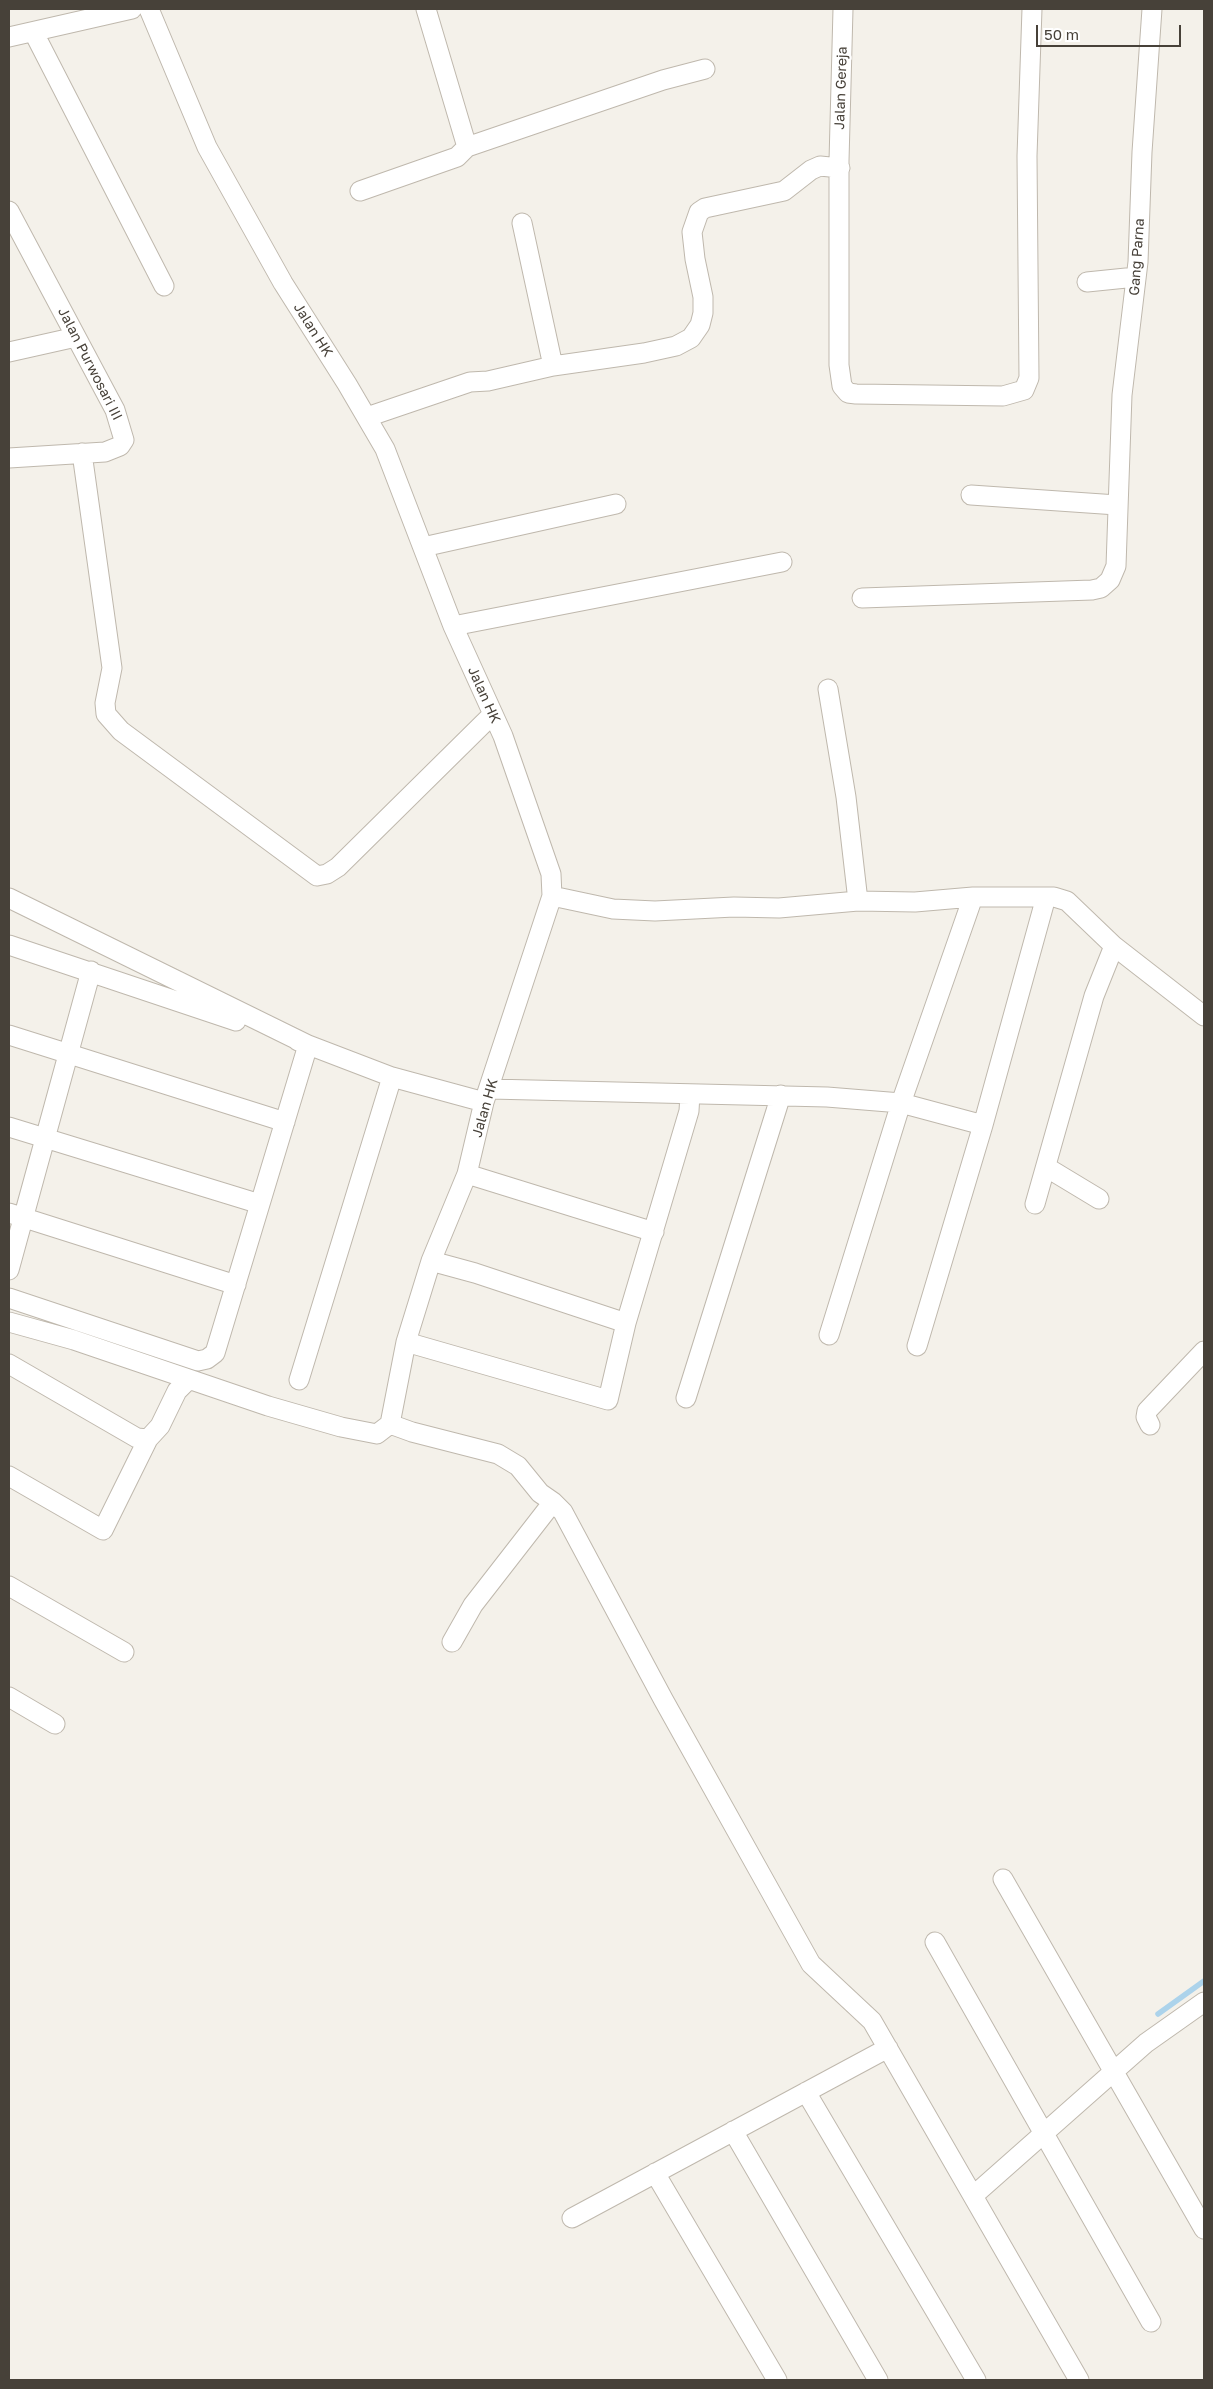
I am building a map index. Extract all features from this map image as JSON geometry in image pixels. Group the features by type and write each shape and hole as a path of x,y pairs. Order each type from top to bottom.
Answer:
{"street":[{"path":"9,37 132,9"},
{"name":"Jalan HK","path":"149,9 207,147 283,283 385,449 453,626 493,714 528,803 551,874 552,896 487,1096 467,1174 430,1261 406,1342 390,1424"},
{"path":"426,9 467,147"},
{"name":"Jalan Gereja","path":"843,9 839,365 842,386 848,393 856,394 1003,396 1024,390 1029,378 1027,156 1032,9"},
{"name":"Gang Parna","path":"862,598 1101,588 1110,580 1116,566 1122,395 1136,277 1152,9"},
{"path":"34,32 164,286"},
{"path":"360,191 457,157 467,147 663,80 705,69"},
{"path":"366,417 470,382 488,381 553,366 644,353 676,346 691,338 700,325 703,313 703,297 695,259 692,232 699,212 705,208 784,191 811,170 820,166 840,168"},
{"name":"Jalan Purwosari III","path":"9,211 17,243 76,337 115,410 124,440 120,446 105,452 9,458"},
{"path":"522,223 553,366"},
{"path":"1087,282 1136,277"},
{"path":"9,352 76,337"},
{"path":"82,454 112,668 105,703 106,714 121,731 316,876 327,874 338,866 493,714"},
{"path":"971,495 1117,505"},
{"path":"423,547 616,504"},
{"path":"453,626 782,562"},
{"path":"828,690 846,797 858,901"},
{"path":"552,896 613,909 655,911 734,906 780,908 858,901 915,902 973,897 1046,897 1067,901 1114,946 1204,1016"},
{"path":"829,1335 901,1103 973,897"},
{"path":"917,1346 983,1125 1046,897"},
{"path":"9,898 308,1045"},
{"path":"9,945 308,1045 392,1077 487,1096 781,1095 901,1103 983,1125"},
{"path":"1034,1204 1094,996 1114,946"},
{"path":"9,1270 15,1215 45,1138 70,1055 91,971"},
{"path":"9,1035 285,1122"},
{"path":"9,1298 198,1361 207,1359 215,1353 308,1045"},
{"path":"300,1380 392,1077"},
{"path":"406,1342 608,1400 626,1323 689,1110 690,1094"},
{"path":"686,1398 781,1095"},
{"path":"9,1127 260,1204"},
{"path":"1046,1167 1098,1199"},
{"path":"467,1174 654,1232"},
{"path":"15,1215 236,1285"},
{"path":"430,1261 475,1273 626,1323"},
{"path":"9,1322 74,1340 268,1406 341,1427 377,1434 390,1424 412,1432 498,1454 518,1466 540,1493 563,1512 663,1699 811,1964 872,2021 1079,2380"},
{"path":"1150,1424 1146,1417 1147,1411 1204,1352"},
{"path":"9,1364 137,1438 148,1439"},
{"path":"9,1476 103,1530 148,1439 160,1426 177,1391 189,1378"},
{"path":"452,1642 473,1605 553,1502"},
{"path":"9,1586 124,1652"},
{"path":"9,1697 55,1724"},
{"path":"1003,1878 1204,2229"},
{"path":"935,1942 1151,2322"},
{"path":"973,2196 1146,2043 1204,2002"},
{"path":"572,2218 888,2048"},
{"path":"806,2092 976,2380"},
{"path":"733,2131 878,2380"},
{"path":"655,2173 777,2380"}],"waterway":[{"path":"1158,2014 1204,1981"}]}
